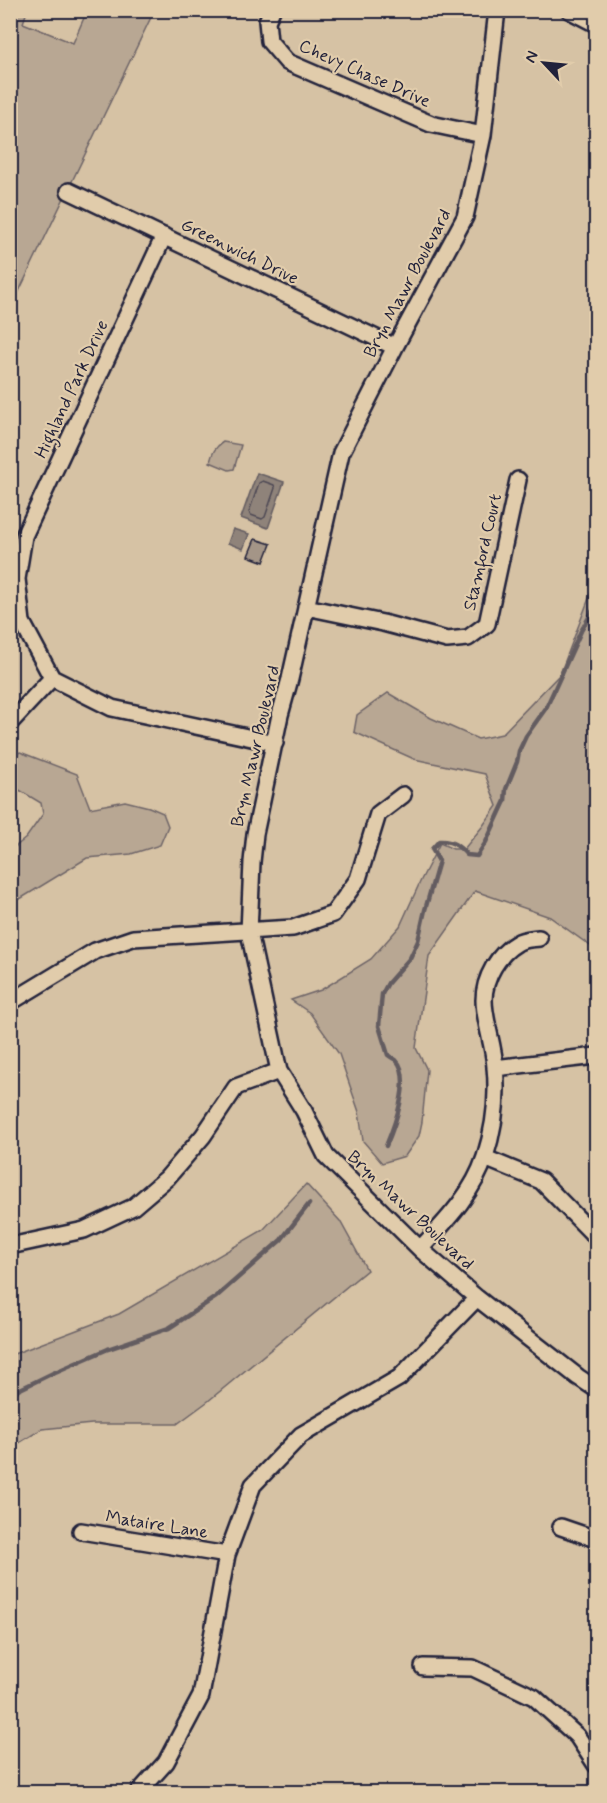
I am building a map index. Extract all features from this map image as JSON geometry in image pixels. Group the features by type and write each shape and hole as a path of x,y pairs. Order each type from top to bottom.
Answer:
{"street":[{"name":"Chevy Chase Drive","path":"272,10 267,21 269,41 287,62 432,124 483,135"},
{"name":"Bryn Mawr Boulevard","path":"497,10 483,135 465,217 341,453 255,834 249,932 279,1071 304,1111 326,1156 420,1249 477,1298 578,1377 597,1389"},
{"path":"569,10 597,24"},
{"name":"Greenwich Drive","path":"69,191 395,347"},
{"name":"Highland Park Drive","path":"52,678 22,622 16,579 24,536 164,236"},
{"name":"Stamford Court","path":"306,607 383,623 447,640 468,639 487,624 518,480"},
{"path":"10,723 52,678 112,708 275,743"},
{"path":"14,1000 95,951 133,938 293,928 333,914 358,879 378,814 403,795"},
{"path":"420,1249 456,1210 471,1187 485,1158 495,1115 495,1068 484,1000 489,974 504,952 518,941 539,938"},
{"path":"495,1068 597,1056"},
{"path":"10,1246 84,1230 133,1207 166,1178 203,1136 236,1087 279,1071"},
{"path":"485,1158 541,1181 597,1237"},
{"path":"140,1792 166,1762 201,1696 227,1555 253,1485 301,1435 399,1378 477,1298"},
{"path":"561,1527 597,1539"},
{"name":"Mataire Lane","path":"81,1531 227,1555"},
{"path":"423,1667 473,1668 534,1697 577,1736 597,1765"}],"shaded area":[{"path":"11,11 27,11 23,23 73,43 87,11 154,11 11,308"},
{"path":"223,442 241,445 234,469 229,470 210,462 214,450"},
{"path":"596,580 596,950 550,917 475,891 429,956 416,1048 427,1070 419,1136 405,1156 382,1163 363,1141 359,1112 339,1054 310,1013 291,1000 321,990 371,959 400,926 440,843 453,849 464,849 497,806 485,774 414,759 354,732 357,715 388,693 431,718 478,739 502,734 560,674"},
{"path":"20,752 77,774 90,808 125,801 163,813 168,826 160,845 131,854 87,858 20,899 11,900 11,850 26,838 43,814 41,803 11,785 11,758"},
{"path":"306,1184 340,1221 367,1270 177,1424 92,1424 42,1429 11,1448 11,1355 119,1314 263,1230"},
{"path":"11,1625 17,1633 11,1700"}],"water":[{"path":"257,473 284,482 268,528 241,518"},
{"path":"233,529 249,534 243,549 228,543"}],"building":[{"path":"255,539 271,544 264,562 248,556"}],"waterway":[{"path":"386,1146 400,1102 403,1078 396,1060 388,1055 379,1026 382,994 388,983 410,958 418,941 439,861 432,849 439,841 448,842 458,846 467,855 477,856 505,801 506,789 526,736 546,708 581,631 596,605"},
{"path":"10,1394 108,1349 169,1328 216,1297 281,1240 309,1204"}]}
